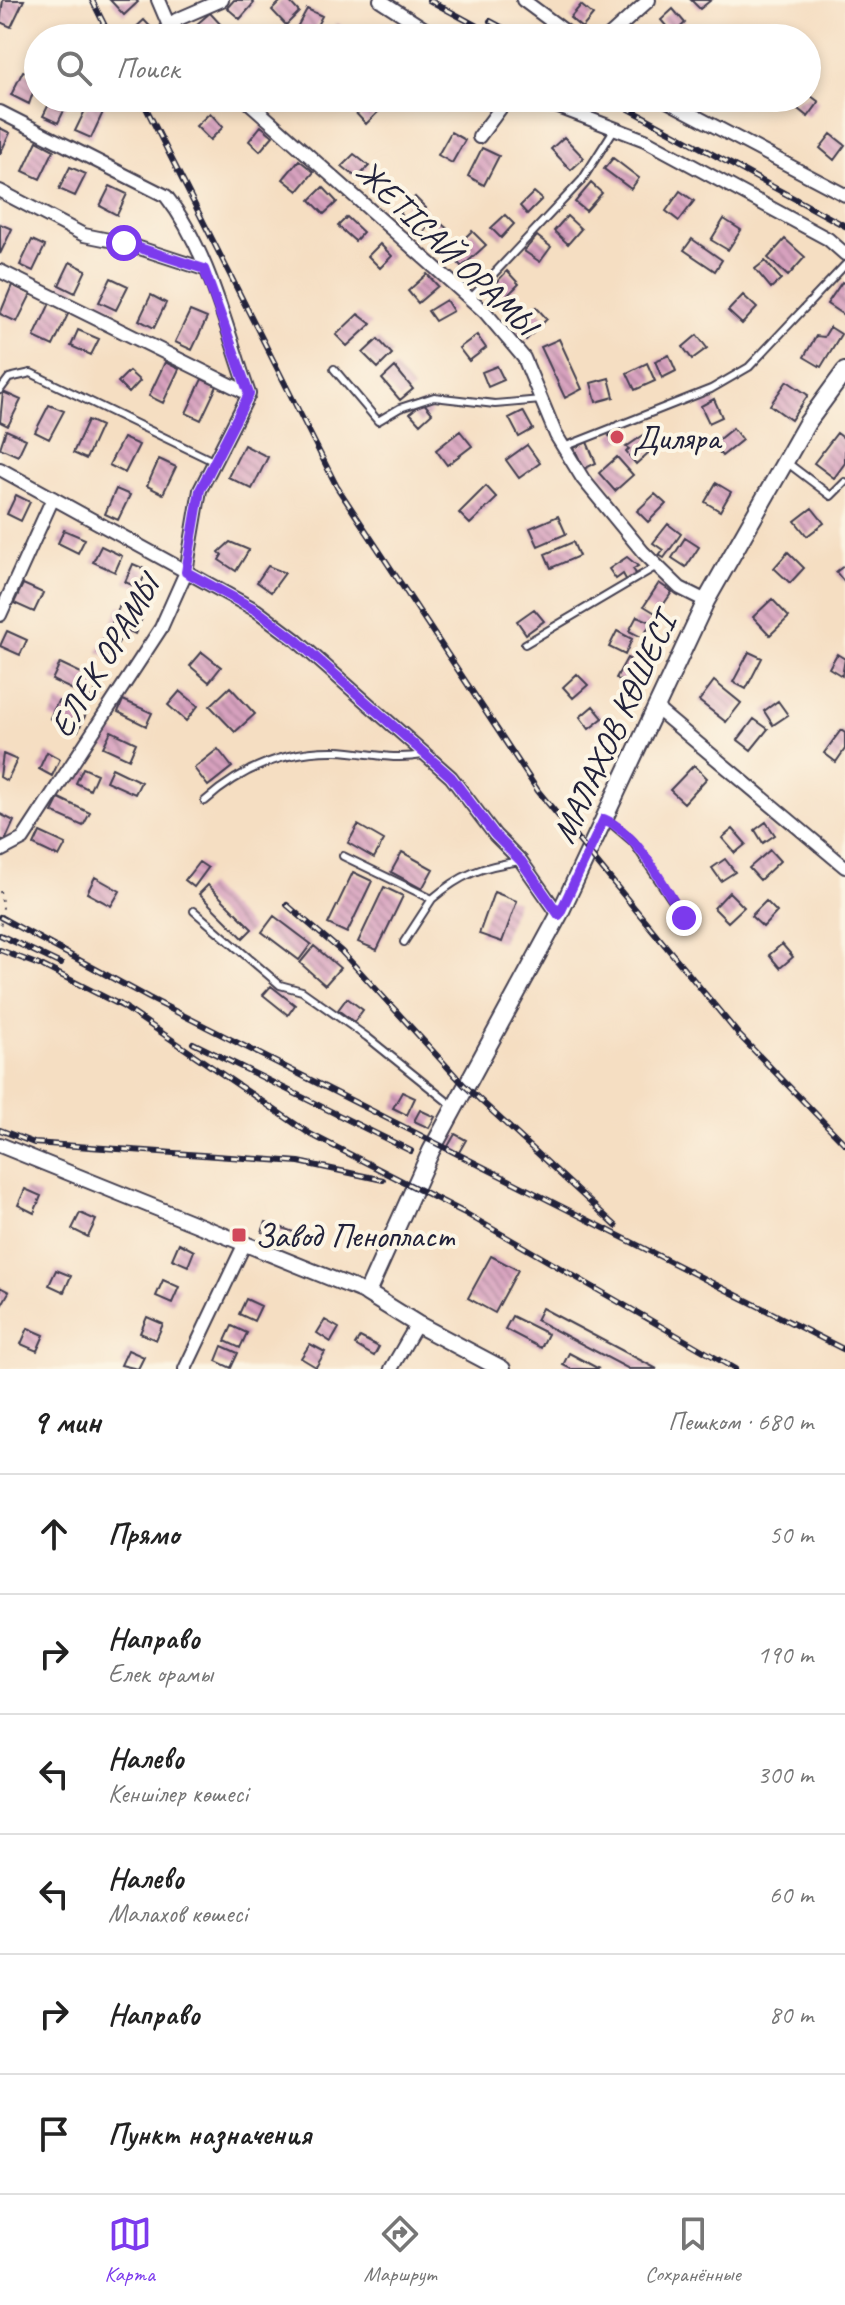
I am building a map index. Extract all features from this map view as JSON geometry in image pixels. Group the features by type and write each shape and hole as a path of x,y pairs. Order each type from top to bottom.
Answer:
{"main road":[{"name":"МАЛАХОВ КӨШЕСІ","path":"367,1293 411,1190 559,915 706,601 785,461 845,371"},
{"path":"367,1293 417,1324 502,1369"}],"street":[{"path":"158,0 169,24"},
{"path":"176,24 176,20 222,0"},
{"path":"380,0 417,24"},
{"path":"523,0 555,24"},
{"path":"622,24 649,0"},
{"path":"0,112 166,196 180,214 204,269 249,394"},
{"name":"ЖЕТІСАЙ ОРАМЫ","path":"260,112 470,299 524,358 541,400 583,479 657,566 680,588 706,601"},
{"path":"479,137 498,112"},
{"path":"572,112 659,147 828,239 845,254"},
{"path":"688,112 845,195"},
{"path":"0,191 84,235 124,243 204,269"},
{"path":"0,271 249,394"},
{"name":"ЕЛЕК ОРАМЫ","path":"0,851 23,839 161,628 186,572 200,490 249,394"},
{"path":"0,469 256,610 296,640 451,777 495,835 521,861 559,915"},
{"path":"0,615 53,498"},
{"path":"657,709 845,867"},
{"path":"0,1145 367,1293"},
{"path":"185,1369 245,1243"},
{"path":"391,1369 417,1324"}],"lane":[{"path":"470,299 582,180 615,128"},
{"path":"564,447 711,389 749,367 845,265"},
{"path":"334,369 378,421 400,408 434,397 495,404 541,400"},
{"path":"0,390 9,378 31,373 215,462"},
{"path":"785,461 831,496 845,482"},
{"path":"525,644 657,566"},
{"path":"205,801 231,777 265,761 335,751 395,759 426,754"},
{"path":"604,819 614,823 633,842 684,918"},
{"path":"343,856 432,899"},
{"path":"404,942 432,899 467,872 484,866 521,861"},
{"path":"194,911 280,985 302,991 367,1037 454,1107"}],"path":[{"path":"0,891 3,907 0,930"}],"building":[{"path":"3,0 24,0 11,27 0,22"},
{"path":"110,0 136,0 138,2 124,15"},
{"path":"234,0 251,0 254,3 240,19 227,8"},
{"path":"282,0 288,0 299,12 285,24 272,10"},
{"path":"691,0 711,0 700,9"},
{"path":"581,5 593,15 585,24 577,24 570,18"},
{"path":"307,9 322,16 318,24 299,24"},
{"path":"673,9 685,23 664,24 661,20"},
{"path":"210,13 220,24 197,24"},
{"path":"23,71 24,71 24,102 11,95"},
{"path":"45,112 63,112 58,123 43,116"},
{"path":"84,112 103,112 91,138 75,131"},
{"path":"355,112 378,112 366,124"},
{"path":"210,113 223,127 210,140 196,126"},
{"path":"261,126 273,136 260,151 249,141"},
{"path":"0,128 10,133 0,154"},
{"path":"451,132 465,140 452,163 438,155"},
{"path":"831,134 845,145 834,160 820,148"},
{"path":"564,137 584,158 571,170 551,149"},
{"path":"37,141 54,150 40,179 23,171"},
{"path":"482,148 499,156 484,185 468,176"},
{"path":"354,154 369,166 357,178 342,166"},
{"path":"613,158 639,178 631,189 604,169"},
{"path":"299,160 314,172 298,191 283,179"},
{"path":"70,167 86,174 75,196 59,189"},
{"path":"591,183 602,193 586,211 575,202"},
{"path":"110,186 127,194 117,215 100,206"},
{"path":"323,187 337,202 324,214 310,200"},
{"path":"680,191 694,201 679,221 666,211"},
{"path":"534,192 542,199 527,214 520,206"},
{"path":"415,197 426,208 410,224 399,213"},
{"path":"505,215 514,224 501,238 491,228"},
{"path":"567,216 581,229 568,244 554,231"},
{"path":"347,217 363,232 355,241 338,226"},
{"path":"434,218 449,230 438,244 423,233"},
{"path":"724,219 741,230 728,250 711,240"},
{"path":"0,224 12,229 0,254"},
{"path":"472,231 486,245 462,267 449,253"},
{"path":"537,236 551,247 540,262 524,251"},
{"path":"692,239 722,260 715,271 684,250"},
{"path":"785,239 805,257 788,276 768,258"},
{"path":"32,240 45,246 33,271 20,265"},
{"path":"380,244 392,256 380,268 368,256"},
{"path":"765,261 781,279 771,288 755,269"},
{"path":"70,262 86,270 75,293 59,285"},
{"path":"507,271 519,284 504,299 492,287"},
{"path":"427,274 438,286 418,303 408,291"},
{"path":"111,278 128,286 116,310 99,302"},
{"path":"842,282 845,284 845,316 827,304"},
{"path":"12,285 31,294 17,322 0,314"},
{"path":"151,295 166,303 154,328 139,320"},
{"path":"743,295 757,308 742,324 728,311"},
{"path":"446,300 453,311 435,321 428,311"},
{"path":"51,301 70,310 53,346 34,337"},
{"path":"536,307 547,319 526,340 514,329"},
{"path":"190,311 207,318 192,350 175,342"},
{"path":"358,314 371,324 347,346 336,335"},
{"path":"830,327 841,334 821,367 804,357 816,336 824,337"},
{"path":"78,330 99,339 91,355 71,346"},
{"path":"477,335 486,348 469,361 459,348"},
{"path":"697,335 707,348 692,359 683,347"},
{"path":"378,339 392,354 378,368 363,353"},
{"path":"559,339 582,389 565,398 541,347"},
{"path":"669,355 676,371 662,378 655,361"},
{"path":"165,362 179,369 163,403 149,396"},
{"path":"647,363 655,381 635,390 627,373"},
{"path":"497,366 504,380 488,387 482,372"},
{"path":"395,367 413,389 400,400 382,379"},
{"path":"129,371 140,381 129,393 118,382"},
{"path":"609,378 614,397 596,402 591,383"},
{"path":"202,379 217,386 201,420 186,413"},
{"path":"787,381 808,395 791,420 770,405"},
{"path":"3,392 21,400 8,426 0,422"},
{"path":"714,399 722,417 709,423 701,406"},
{"path":"423,402 432,413 420,424 410,413"},
{"path":"49,405 64,411 49,439 35,432"},
{"path":"523,411 533,429 519,437 509,418"},
{"path":"88,420 101,426 86,459 73,453"},
{"path":"733,428 742,440 722,456 713,444"},
{"path":"618,429 625,437 616,444 609,436"},
{"path":"6,430 26,439 18,456 0,448"},
{"path":"460,431 472,446 447,465 436,450"},
{"path":"837,433 845,439 845,463 834,478 814,463"},
{"path":"645,434 656,446 636,464 626,452 629,449 626,447"},
{"path":"123,438 139,445 125,473 109,465"},
{"path":"587,442 596,463 584,469 574,448"},
{"path":"244,445 268,457 252,489 228,477"},
{"path":"527,445 540,463 519,478 506,460"},
{"path":"617,457 633,475 615,491 599,473"},
{"path":"159,459 176,467 163,494 147,486"},
{"path":"716,483 731,492 720,511 705,502"},
{"path":"486,486 497,498 470,524 459,513"},
{"path":"116,489 130,495 118,520 105,514"},
{"path":"655,494 666,504 648,522 637,511"},
{"path":"16,495 30,502 21,521 7,514"},
{"path":"812,508 824,523 807,536 795,521"},
{"path":"558,516 566,534 538,546 530,528"},
{"path":"668,524 681,534 664,558 659,555 663,550 653,543"},
{"path":"64,530 85,539 78,553 58,543"},
{"path":"685,538 699,547 686,567 672,558"},
{"path":"230,542 249,550 236,571 219,560 222,555 219,552"},
{"path":"573,542 579,556 551,568 545,554"},
{"path":"101,546 122,556 115,572 93,562"},
{"path":"788,552 804,568 790,583 774,568"},
{"path":"627,557 638,566 633,569 637,575 627,581 623,574 616,579 609,569"},
{"path":"133,564 147,570 139,588 125,582"},
{"path":"845,565 845,583 836,572"},
{"path":"268,566 285,573 271,592 257,582"},
{"path":"659,583 672,592 657,614 644,606"},
{"path":"23,584 43,593 34,612 14,603"},
{"path":"772,599 789,617 770,635 753,617"},
{"path":"120,605 143,616 135,634 112,623"},
{"path":"534,609 544,621 526,634 517,621"},
{"path":"637,616 651,622 643,638 629,631"},
{"path":"7,631 27,640 20,655 0,646"},
{"path":"617,631 632,639 625,655 609,647"},
{"path":"106,635 119,641 111,658 98,652"},
{"path":"202,652 221,667 209,682 190,666"},
{"path":"749,652 762,658 746,689 733,682"},
{"path":"837,654 845,659 842,676 829,668"},
{"path":"627,658 640,665 628,688 616,678"},
{"path":"60,663 100,682 92,699 52,680"},
{"path":"577,674 588,685 573,698 563,687"},
{"path":"714,681 741,703 726,722 699,701"},
{"path":"230,687 255,714 235,732 210,706"},
{"path":"180,691 198,706 186,721 168,705"},
{"path":"123,700 152,713 146,726 118,712"},
{"path":"58,701 86,714 78,731 50,718"},
{"path":"778,701 788,715 773,725 764,711"},
{"path":"593,706 603,718 589,729 580,717"},
{"path":"754,719 768,729 751,750 738,740"},
{"path":"841,730 845,733 845,749 836,762 824,753"},
{"path":"111,731 136,743 129,759 103,747"},
{"path":"218,749 232,767 208,786 194,768"},
{"path":"47,752 60,759 52,776 39,769"},
{"path":"3,754 17,760 7,781 0,777"},
{"path":"694,765 707,778 684,803 670,790"},
{"path":"83,768 97,774 90,790 76,783"},
{"path":"112,768 141,782 135,794 106,781"},
{"path":"59,798 90,813 83,826 52,812"},
{"path":"0,814 14,821 5,841 0,839"},
{"path":"766,822 775,835 763,843 755,830"},
{"path":"358,825 384,840 374,858 348,843"},
{"path":"733,829 746,844 735,853 722,838"},
{"path":"40,832 66,844 59,857 34,845"},
{"path":"770,850 780,861 760,880 749,868"},
{"path":"402,852 433,869 422,889 391,872"},
{"path":"725,859 735,872 721,881 712,868"},
{"path":"199,862 208,868 194,887 185,880"},
{"path":"353,872 372,881 347,933 328,924"},
{"path":"95,877 120,891 111,906 87,893"},
{"path":"208,885 252,929 243,938 199,894"},
{"path":"384,887 403,896 377,950 358,942"},
{"path":"494,892 517,901 502,942 479,934"},
{"path":"729,892 744,907 728,922 714,908"},
{"path":"766,901 777,912 763,927 751,916"},
{"path":"274,916 311,944 299,960 262,932"},
{"path":"782,944 793,957 780,968 769,955"},
{"path":"314,946 340,968 325,985 300,963"},
{"path":"271,986 295,1005 288,1015 263,995"},
{"path":"347,998 363,1010 354,1022 338,1010"},
{"path":"402,1092 415,1098 407,1115 393,1108"},
{"path":"420,1110 435,1117 429,1128 414,1121"},
{"path":"455,1134 466,1140 458,1154 447,1148"},
{"path":"25,1189 41,1196 34,1213 18,1205"},
{"path":"80,1213 96,1220 88,1237 72,1229"},
{"path":"266,1222 299,1234 295,1244 262,1232"},
{"path":"179,1243 194,1251 188,1266 172,1259"},
{"path":"491,1256 518,1270 495,1313 468,1298"},
{"path":"56,1270 71,1276 64,1292 49,1285"},
{"path":"163,1280 179,1287 172,1303 156,1296"},
{"path":"0,1287 9,1292 0,1308"},
{"path":"246,1299 261,1306 254,1321 239,1314"},
{"path":"542,1308 657,1369 629,1369 536,1320"},
{"path":"512,1316 548,1334 541,1348 505,1329"},
{"path":"147,1317 163,1324 156,1340 140,1333"},
{"path":"325,1320 339,1328 331,1342 317,1333"},
{"path":"232,1326 247,1333 240,1348 225,1341"},
{"path":"28,1328 44,1335 37,1351 21,1344"},
{"path":"360,1337 379,1347 374,1356 355,1345"},
{"path":"310,1344 325,1352 316,1367 301,1358"},
{"path":"222,1346 238,1353 231,1368 216,1361"},
{"path":"128,1350 144,1357 138,1369 121,1365"},
{"path":"569,1353 599,1369 571,1369 563,1365"}],"railway":[{"path":"92,0 104,24"},
{"path":"429,0 473,24"},
{"path":"490,21 496,24"},
{"path":"148,112 337,487 538,791 739,1035 845,1144"},
{"path":"635,112 845,226"},
{"path":"287,905 341,951 464,1085 616,1226"},
{"path":"0,917 149,998 845,1350"},
{"path":"0,935 61,964"},
{"path":"0,950 39,965"},
{"path":"43,966 126,1008"},
{"path":"118,1003 310,1134 463,1212 735,1369"},
{"path":"193,1043 411,1151"},
{"path":"0,1130 34,1143 299,1162 383,1180"}],"place":[{"name":"Диляра","path":"617,437"},
{"name":"Завод Пенопласт","path":"239,1235"}],"route":[{"path":"124,243 204,269 249,394 200,490 186,572 256,610 296,640 400,730 451,777 495,835 521,861 559,915 604,819 614,823 633,842 684,918"}]}
